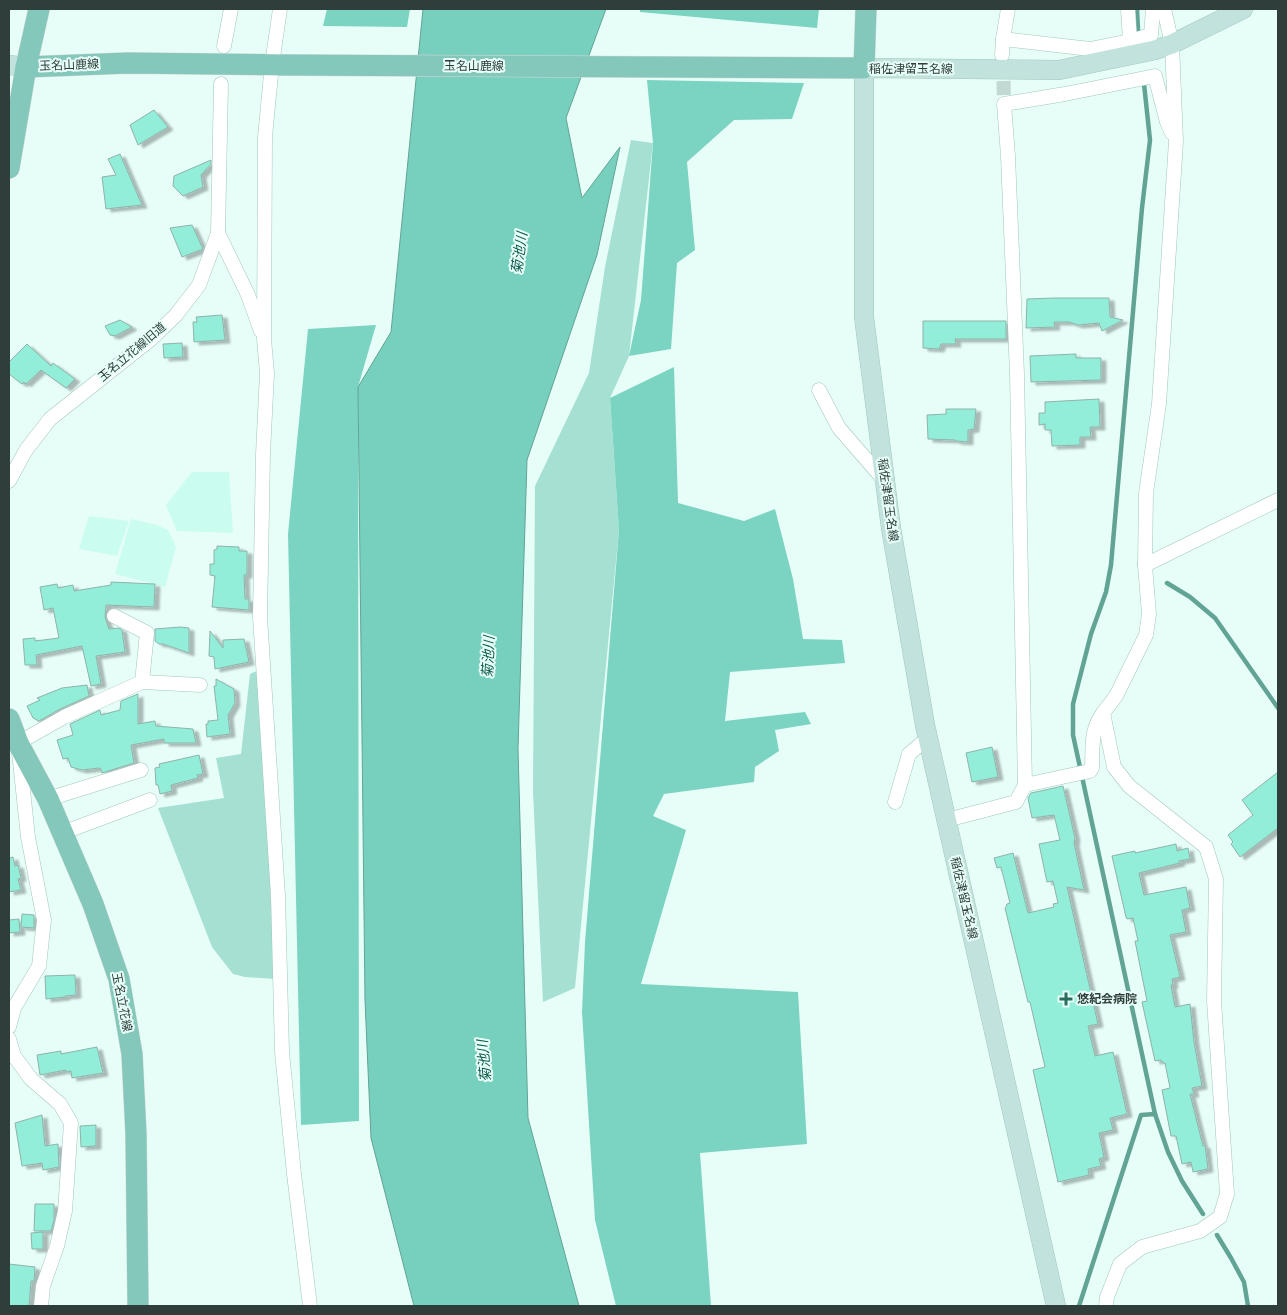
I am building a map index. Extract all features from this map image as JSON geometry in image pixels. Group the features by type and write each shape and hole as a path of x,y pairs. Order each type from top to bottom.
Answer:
{"main road":[{"path":"9,168 17,66 39,9"},
{"path":"864,68 866,9"},
{"name":"稲佐津留玉名線","path":"1056,1306 928,738 891,528 864,316 864,68 1059,70 1155,50 1172,44 1243,9"},
{"name":"玉名山鹿線","path":"17,66 128,62 864,68"},
{"name":"玉名立花線","path":"9,719 18,742 48,799 93,904 119,979 132,1054 136,1134 138,1306"}],"street":[{"path":"224,46 231,9"},
{"path":"280,9 279,64 265,137 264,339 267,373 263,454 260,617 278,896 282,1052 310,1306"},
{"path":"1002,55 1008,9"},
{"path":"1128,9 1130,41"},
{"path":"1003,40 1090,49 1130,41 1151,35 1152,9"},
{"path":"1025,785 1090,771 1092,768 1093,731 1096,722 1116,696 1146,635 1149,614 1145,565 1146,493 1159,404 1176,141 1172,44 1164,9"},
{"path":"947,820 1016,802 1025,785 1017,374 1004,104 1154,76 1167,122 1176,141"},
{"name":"玉名立花線旧道","path":"9,481 26,450 50,419 152,338 176,315 199,285 218,233 221,84"},
{"path":"218,233 248,295 264,339"},
{"path":"819,390 839,428 885,481"},
{"path":"1145,565 1278,500"},
{"path":"114,616 147,634 142,682"},
{"path":"9,1027 14,1008 39,966 44,920 28,837 18,742 64,718 142,682 200,685"},
{"path":"1103,713 1114,767 1130,786 1206,847 1216,879 1214,1001 1227,1194 1220,1218 1200,1231 1142,1247 1120,1264 1107,1297 1106,1306"},
{"path":"894,802 909,754 928,738"},
{"path":"48,799 141,770"},
{"path":"62,833 150,800"},
{"path":"9,1039 14,1056 31,1079 60,1104 71,1123 66,1211 57,1246 43,1286 42,1306"}],"shaded area":[{"path":"327,9 410,9 407,27 323,26"},
{"path":"640,9 819,9 817,28 640,12"},
{"path":"647,80 804,83 792,119 734,120 687,162 695,250 677,263 671,349 629,356 641,300 653,143"},
{"path":"631,140 653,143 629,356 610,398 619,530 575,988 543,1002 533,792 535,486 589,373 605,267"},
{"path":"376,325 358,387 359,1121 301,1125 288,534 308,329"},
{"path":"674,367 678,503 744,521 775,509 793,579 803,639 842,640 845,663 730,672 725,721 805,712 811,724 775,730 779,751 755,767 754,782 664,794 653,816 686,830 641,984 798,992 807,1144 700,1153 711,1306 616,1306 595,1220 582,1012 585,942 619,530 610,398"},
{"path":"192,472 229,472 233,533 177,531 166,505"},
{"path":"89,516 129,521 117,556 79,549"},
{"path":"131,519 157,525 168,530 176,547 165,587 115,574"},
{"path":"259,670 275,979 245,977 233,974 212,947 158,808 224,798 216,758 241,754 250,674"}],"water":[{"name":"菊池川","path":"423,9 606,9 566,118 582,198 620,147 597,255 527,460 518,748 528,1118 579,1306 414,1306 371,1138 365,1000 358,387 391,332"}],"building":[{"path":"154,110 168,127 138,145 130,125"},
{"path":"120,154 142,205 106,209 102,177 116,175 108,159"},
{"path":"211,160 211,164 201,175 203,187 183,196 173,186 174,176"},
{"path":"192,225 203,249 182,257 170,228"},
{"path":"1109,298 1110,317 1123,320 1102,331 1099,323 1078,325 1069,322 1054,322 1055,327 1026,328 1027,299"},
{"path":"222,315 225,340 194,342 193,322 197,322 196,317"},
{"path":"120,320 132,327 115,336 110,335 105,326"},
{"path":"923,321 1006,321 1006,339 955,339 956,344 941,344 939,349 923,348"},
{"path":"182,343 183,357 164,358 163,344"},
{"path":"27,344 51,366 53,363 75,379 66,388 41,370 26,384 24,382 22,384 9,374 9,362"},
{"path":"1076,354 1076,358 1101,358 1101,380 1031,382 1030,356"},
{"path":"1099,399 1100,427 1090,427 1091,437 1080,437 1080,445 1052,446 1051,430 1045,430 1045,424 1039,425 1039,413 1045,413 1045,402"},
{"path":"946,409 976,409 974,429 968,430 968,442 928,439 927,415 946,414"},
{"path":"217,546 239,547 239,551 247,551 247,575 244,575 245,599 249,599 249,610 212,607 215,576 210,575 210,564 214,564 214,550 217,549"},
{"path":"111,582 155,584 154,607 106,605 105,617 109,629 119,628 122,630 125,652 96,656 101,684 91,686 82,646 36,655 37,665 25,665 23,639 35,638 35,641 59,638 53,608 44,610 40,587 57,584 58,588 73,585 74,591 111,585"},
{"path":"189,628 189,653 155,641 155,629"},
{"path":"210,631 223,648 223,640 244,639 249,662 215,669 214,657 209,656"},
{"path":"216,679 234,689 235,703 228,715 230,734 207,737 206,724 208,724 208,721 218,720 214,686 216,686"},
{"path":"87,685 89,696 39,721 33,718 27,706 40,700 37,698 62,688"},
{"path":"138,694 138,724 155,721 156,726 193,729 196,743 164,743 164,739 131,745 134,763 102,773 99,768 82,770 71,767 68,758 63,759 57,740 73,735 70,724 100,710 101,715 120,710 121,701"},
{"path":"992,747 998,777 972,782 966,753"},
{"path":"199,755 203,774 197,775 198,778 171,785 172,791 160,794 158,785 156,785 155,768 160,767 159,764"},
{"path":"1278,772 1278,828 1240,857 1231,844 1233,842 1228,835 1253,815 1242,800"},
{"path":"1063,786 1084,890 1067,887 1098,1024 1088,1026 1095,1056 1113,1052 1127,1114 1110,1118 1113,1130 1099,1133 1104,1157 1099,1159 1101,1166 1088,1169 1089,1175 1058,1182 1033,1070 1045,1067 1005,908 1010,903 1001,867 997,868 994,858 1013,853 1028,913 1054,907 1053,904 1058,903 1053,881 1047,882 1039,844 1060,840 1054,815 1032,818 1028,798 1031,793"},
{"path":"1176,844 1177,851 1188,848 1190,859 1139,873 1144,895 1186,887 1190,908 1182,910 1186,932 1170,935 1180,977 1172,979 1173,985 1171,985 1175,1007 1190,1004 1194,1042 1202,1086 1192,1088 1194,1094 1190,1094 1203,1146 1205,1145 1208,1169 1193,1172 1191,1162 1182,1164 1176,1136 1171,1136 1162,1090 1170,1088 1165,1063 1161,1060 1155,1061 1142,1002 1147,1001 1135,941 1138,941 1133,918 1127,919 1126,917 1112,856"},
{"path":"13,857 15,866 18,865 21,878 18,879 21,890 9,892 9,858"},
{"path":"22,914 34,915 34,928 21,927"},
{"path":"19,919 20,932 9,933 9,920"},
{"path":"75,975 76,995 46,999 45,976"},
{"path":"97,1047 103,1073 72,1078 71,1071 66,1072 66,1070 40,1075 37,1055 61,1051 61,1054"},
{"path":"42,1115 45,1146 58,1144 59,1167 43,1170 42,1163 22,1166 15,1123"},
{"path":"96,1125 96,1146 81,1147 80,1126"},
{"path":"35,1204 54,1204 54,1220 51,1231 34,1231"},
{"path":"43,1232 43,1249 32,1249 31,1233"},
{"path":"9,1264 35,1267 34,1281 31,1281 29,1306 9,1306"}],"waterway":[{"path":"1137,9 1138,30"},
{"path":"1144,84 1150,140 1142,208 1111,565 1106,592 1091,634 1073,704 1073,735 1155,1114"},
{"path":"1167,583 1190,597 1215,618 1278,708"},
{"path":"1079,1306 1141,1115 1155,1114 1168,1152 1182,1181 1203,1214"},
{"path":"1217,1235 1244,1282 1248,1306"}],"tunnel":[{"path":"1003,60 1004,104"}],"place":[{"name":"悠紀会病院","path":"1066,999"}]}
